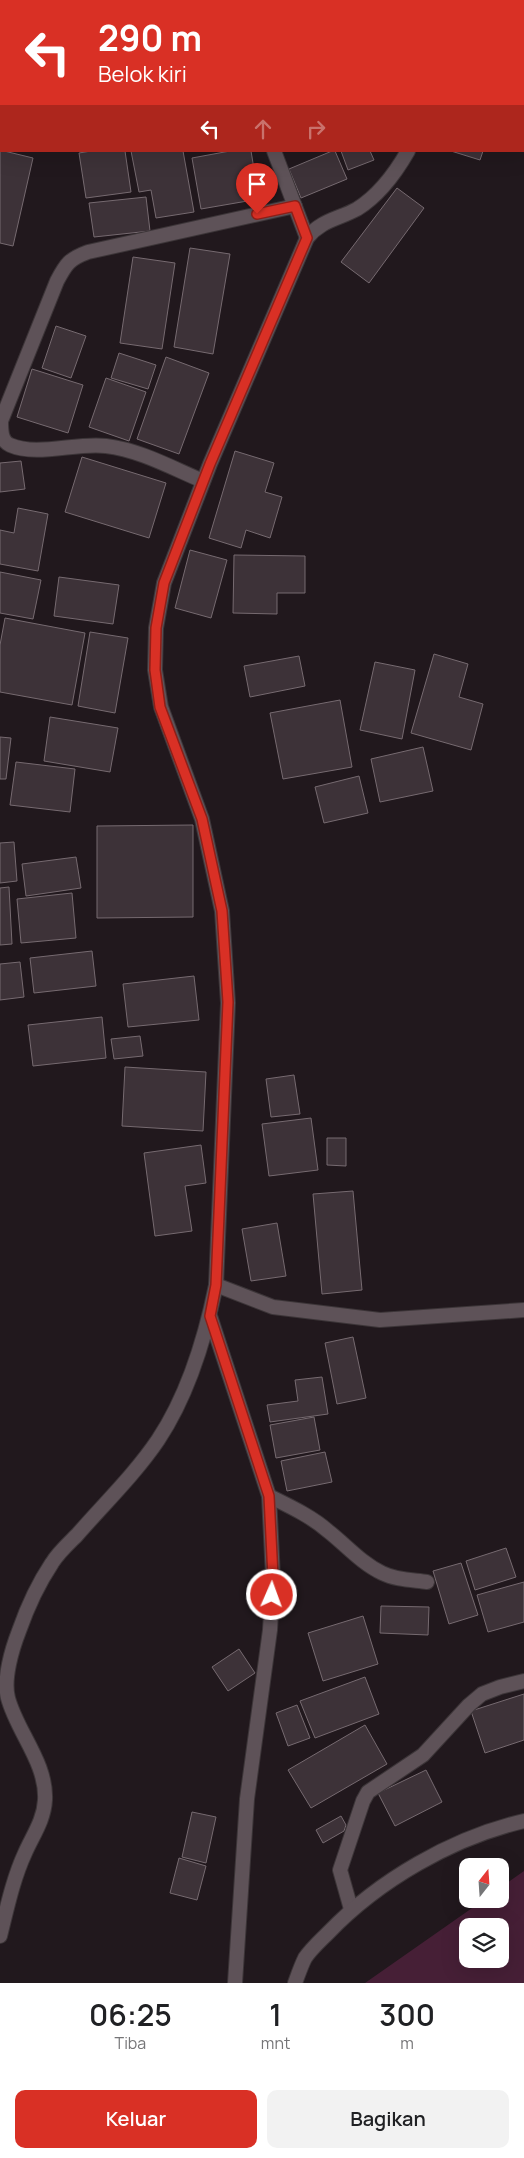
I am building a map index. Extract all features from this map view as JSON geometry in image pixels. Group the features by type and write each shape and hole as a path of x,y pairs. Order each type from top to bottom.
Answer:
{"street":[{"path":"274,152 307,238"},
{"path":"0,1936 18,1872 25,1852 38,1829 45,1799 44,1782 8,1697 8,1667 18,1632 34,1595 52,1562 125,1481 158,1441 182,1399 210,1316 216,1285 228,1002 222,911 202,819 160,707 155,670 156,628 164,583 204,481 307,238 314,229 324,222 357,209 369,199 395,173 407,152"},
{"path":"204,481 130,450 105,446 30,449 17,447 8,444 3,438 1,421 57,281 65,266 74,258 88,252 295,206"},
{"path":"216,1285 273,1308 380,1320 524,1310"},
{"path":"210,1316 269,1496 273,1577 271,1612 247,1799 235,1983"},
{"path":"269,1496 311,1518 356,1556 382,1574 400,1579 427,1582"},
{"path":"350,1909 340,1870 362,1801 368,1792 416,1761 469,1705 482,1694 524,1681"},
{"path":"295,1983 304,1959 350,1909 413,1866 494,1829 524,1821"}],"shaded area":[{"path":"524,1871 524,1983 365,1983 472,1908 509,1908 509,1882"}],"building":[{"path":"0,152 8,152 33,158 13,246 0,243"},
{"path":"125,152 131,192 86,198 79,153"},
{"path":"131,152 183,152 194,212 156,218 151,190 139,192"},
{"path":"225,152 251,152 259,199 201,209 192,158"},
{"path":"330,152 335,152 347,179 301,198 289,169"},
{"path":"341,152 370,152 374,160 348,170"},
{"path":"454,152 483,152 480,160"},
{"path":"397,188 424,208 369,283 341,262"},
{"path":"146,197 150,231 94,237 89,203"},
{"path":"190,248 230,254 213,354 174,347"},
{"path":"133,257 175,263 162,349 120,343"},
{"path":"56,326 86,336 71,378 42,368"},
{"path":"119,353 156,365 148,389 111,378"},
{"path":"166,357 209,373 179,454 137,439"},
{"path":"32,369 83,385 68,433 17,417"},
{"path":"106,378 146,392 129,441 89,427"},
{"path":"235,451 274,463 265,492 282,497 270,538 246,530 241,548 209,538"},
{"path":"82,457 166,483 149,538 65,512"},
{"path":"21,461 25,489 0,492 0,463"},
{"path":"18,508 48,514 38,571 0,564 0,530 14,533"},
{"path":"190,550 227,560 211,618 175,608"},
{"path":"234,555 305,556 305,593 277,593 277,614 233,613"},
{"path":"0,572 41,580 33,619 0,613"},
{"path":"59,577 119,585 113,624 54,616"},
{"path":"5,618 85,633 72,705 0,692 0,645"},
{"path":"90,632 128,638 115,713 78,706"},
{"path":"434,654 468,664 459,697 483,704 471,750 411,733"},
{"path":"299,656 305,686 250,697 244,666"},
{"path":"375,662 415,670 402,739 360,730"},
{"path":"340,700 352,767 283,779 270,713"},
{"path":"50,717 118,728 110,772 44,761"},
{"path":"0,737 11,738 6,779 0,779"},
{"path":"423,747 433,791 380,802 371,759"},
{"path":"16,762 75,769 70,812 10,805"},
{"path":"359,776 368,813 324,823 315,787"},
{"path":"193,825 193,917 97,918 97,826"},
{"path":"14,842 17,881 0,883 0,843"},
{"path":"76,857 81,888 26,896 22,864"},
{"path":"9,887 12,944 0,945 0,888"},
{"path":"72,893 76,938 21,943 17,899"},
{"path":"92,951 96,986 34,993 30,958"},
{"path":"20,962 24,997 0,1000 0,964"},
{"path":"194,976 199,1020 128,1027 123,984"},
{"path":"102,1017 106,1058 33,1066 28,1025"},
{"path":"140,1036 143,1056 114,1059 111,1039"},
{"path":"125,1067 206,1072 203,1131 122,1126"},
{"path":"294,1075 300,1114 271,1117 266,1079"},
{"path":"311,1118 318,1170 269,1176 262,1124"},
{"path":"327,1138 346,1138 346,1166 327,1165"},
{"path":"201,1145 206,1183 185,1186 192,1231 155,1236 144,1153"},
{"path":"353,1191 362,1290 322,1294 313,1194"},
{"path":"277,1223 286,1276 251,1281 242,1229"},
{"path":"353,1337 366,1398 337,1404 325,1343"},
{"path":"322,1377 328,1414 270,1422 267,1405 298,1401 295,1380"},
{"path":"314,1417 320,1450 276,1458 270,1425"},
{"path":"325,1452 332,1482 287,1491 281,1461"},
{"path":"506,1548 516,1577 475,1590 466,1561"},
{"path":"461,1563 478,1615 449,1624 433,1571"},
{"path":"524,1582 524,1622 488,1632 477,1595"},
{"path":"381,1606 429,1607 428,1635 380,1633"},
{"path":"363,1616 378,1664 323,1681 308,1633"},
{"path":"239,1649 255,1673 228,1691 212,1667"},
{"path":"365,1677 379,1714 315,1738 300,1701"},
{"path":"524,1694 524,1740 485,1753 471,1711"},
{"path":"297,1705 310,1738 288,1746 276,1713"},
{"path":"365,1725 387,1764 311,1808 288,1770"},
{"path":"426,1770 442,1802 395,1826 378,1793"},
{"path":"192,1812 216,1817 206,1863 182,1857"},
{"path":"341,1816 346,1825 344,1831 323,1843 316,1830"},
{"path":"179,1858 206,1866 197,1900 170,1893"}],"route":[{"path":"257,214 295,206 307,238 210,464 164,583 156,628 155,670 160,707 202,819 222,911 228,1002 216,1285 210,1316 269,1496 273,1577 272,1595"}]}
